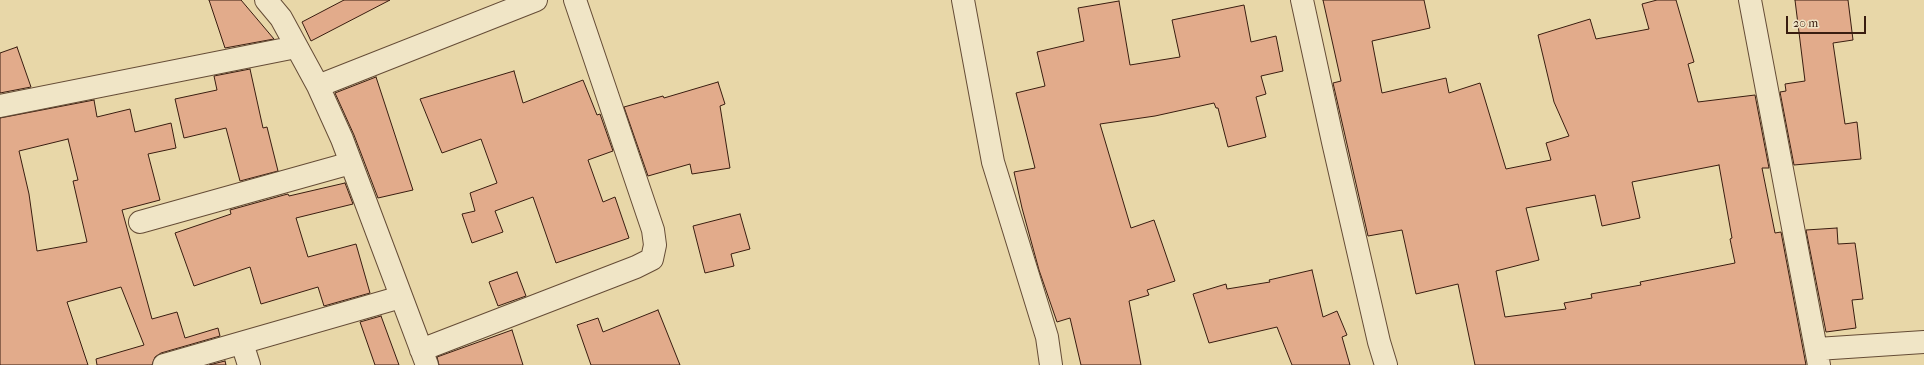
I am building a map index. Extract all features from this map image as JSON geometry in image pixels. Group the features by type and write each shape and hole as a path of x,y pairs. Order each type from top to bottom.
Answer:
{"street":[{"path":"266,0 281,18 318,86 351,163 424,358 652,259 655,245 653,230 576,0"},
{"path":"318,86 536,0"},
{"path":"964,0 993,162 1047,337 1051,365"},
{"path":"1302,0 1379,342 1386,365"},
{"path":"1750,0 1818,357 1924,342"},
{"path":"0,106 296,47"},
{"path":"140,222 351,163"},
{"path":"164,365 401,297"},
{"path":"242,342 249,365"}],"building":[{"path":"209,0 241,0 274,39 225,48"},
{"path":"344,0 390,0 311,41 302,22"},
{"path":"1323,0 1424,0 1430,28 1372,41 1382,93 1446,78 1449,93 1480,83 1506,169 1551,160 1546,143 1569,136 1554,102 1538,35 1590,19 1596,39 1649,29 1642,4 1657,0 1676,0 1694,62 1688,64 1698,102 1755,95 1769,168 1762,168 1775,233 1781,232 1806,365 1475,365 1458,284 1416,294 1402,230 1368,236 1333,83 1341,81","holes":["1719,165 1732,238 1730,239 1735,263 1640,282 1641,285 1591,294 1592,298 1564,303 1566,309 1505,317 1496,271 1539,260 1526,208 1595,195 1602,226 1640,218 1632,182"]},
{"path":"1795,0 1848,0 1853,40 1833,43 1845,124 1857,122 1861,159 1794,165 1780,92 1786,91 1785,84 1805,81"},
{"path":"1119,1 1130,65 1180,57 1172,20 1244,5 1251,42 1276,36 1283,71 1261,76 1266,94 1256,97 1266,137 1228,147 1218,108 1216,108 1214,103 1155,116 1100,124 1131,228 1154,220 1175,281 1147,290 1149,295 1129,301 1141,365 1081,365 1070,318 1057,322 1039,270 1022,208 1014,172 1035,168 1016,93 1045,86 1037,52 1084,41 1078,8"},
{"path":"17,47 31,87 0,93 0,53"},
{"path":"250,69 263,128 267,127 278,171 240,181 226,128 184,138 175,99 217,90 214,76"},
{"path":"514,71 523,103 583,80 597,115 600,114 613,151 588,160 603,202 615,197 629,238 556,263 533,197 495,211 503,232 472,243 462,214 475,211 470,193 497,183 481,139 442,153 420,99"},
{"path":"376,77 413,190 378,198 354,135 335,93"},
{"path":"718,82 725,104 720,106 730,168 692,174 690,164 648,176 624,107 663,96 664,98"},
{"path":"94,100 97,117 130,109 135,132 171,123 176,148 148,154 160,200 122,210 152,319 177,312 185,338 218,328 220,336 161,353 155,357 152,365 97,365 96,359 144,345 121,287 67,302 88,365 0,365 0,118","holes":["68,139 78,180 73,181 87,242 37,251 29,194 19,151"]},
{"path":"345,183 353,204 296,218 308,257 356,244 370,293 324,306 318,287 261,304 250,267 194,286 175,233 231,214 230,210 288,194 289,196"},
{"path":"740,214 750,249 731,254 734,266 705,273 693,226"},
{"path":"1837,228 1838,244 1855,243 1863,299 1852,300 1856,328 1826,332 1806,230"},
{"path":"1312,270 1323,317 1337,311 1347,335 1342,337 1350,365 1292,365 1277,327 1209,343 1193,294 1226,284 1227,289 1270,282 1269,280"},
{"path":"517,272 526,296 498,306 489,282"},
{"path":"658,310 680,365 591,365 577,325 598,318 603,332"},
{"path":"381,316 399,365 375,365 360,322"},
{"path":"512,330 523,365 439,365 437,357"},
{"path":"225,361 226,365 209,365"}]}
